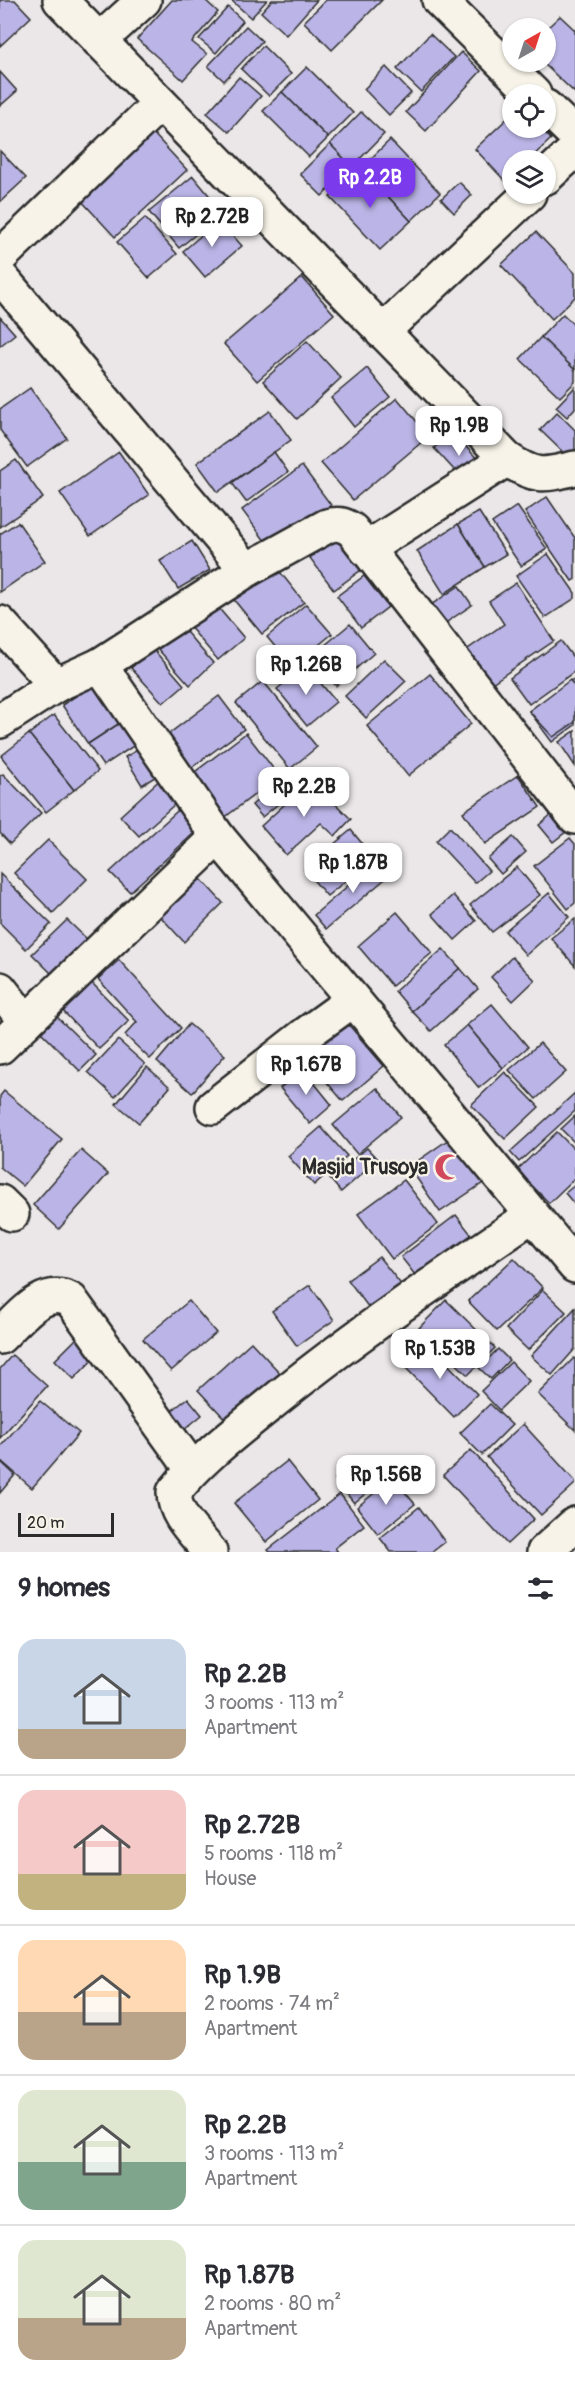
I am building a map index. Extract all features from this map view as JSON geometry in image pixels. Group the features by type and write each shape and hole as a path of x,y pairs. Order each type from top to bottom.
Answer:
{"street":[{"path":"60,0 507,459 526,472 539,474 552,474 575,468"},
{"path":"99,41 144,0"},
{"path":"439,0 524,84"},
{"path":"0,257 160,103"},
{"path":"556,117 575,135"},
{"path":"556,168 575,150"},
{"path":"382,332 518,204"},
{"path":"0,276 247,570"},
{"path":"366,549 507,459"},
{"path":"0,721 56,686 100,665 247,570 327,526 345,525 352,530 575,817"},
{"path":"0,622 56,686"},
{"path":"100,665 218,837 531,1216 575,1266"},
{"path":"0,1047 218,837"},
{"path":"0,988 26,1022"},
{"path":"213,1107 353,1000"},
{"path":"202,1549 177,1511 174,1502 174,1492 192,1469 307,1374 373,1324 531,1216"},
{"path":"0,1337 44,1298 63,1296 71,1300 192,1469"},
{"path":"544,1552 575,1524"}],"building":[{"path":"0,0 15,0 31,17 0,46"},
{"path":"172,0 205,0 218,12 192,42 207,54 183,80 137,39"},
{"path":"231,0 267,0 251,18"},
{"path":"272,0 317,0 286,35 261,12"},
{"path":"326,0 382,0 332,50 304,22"},
{"path":"228,7 243,21 216,53 199,39"},
{"path":"560,16 575,30 575,93 553,72 556,72 556,20"},
{"path":"246,26 262,41 224,81 208,66"},
{"path":"430,34 454,57 421,92 397,69"},
{"path":"263,46 291,74 269,96 241,69"},
{"path":"461,52 481,71 426,131 406,112"},
{"path":"307,67 353,113 328,138 282,92"},
{"path":"386,67 411,93 389,115 364,89"},
{"path":"0,72 17,91 0,106"},
{"path":"239,77 261,96 229,132 207,113"},
{"path":"282,92 328,138 309,157 263,111"},
{"path":"361,112 384,134 352,167 330,144"},
{"path":"502,123 502,138 551,139 539,150 502,150 502,178 475,149"},
{"path":"151,131 187,170 115,237 78,197"},
{"path":"390,140 440,193 411,221 361,168"},
{"path":"330,144 352,167 322,196 300,174"},
{"path":"0,151 26,178 0,202"},
{"path":"361,168 411,221 380,250 330,197"},
{"path":"193,176 223,212 179,248 149,212"},
{"path":"459,182 472,195 454,213 441,199"},
{"path":"145,218 177,254 149,278 117,242"},
{"path":"219,220 242,246 205,277 183,251"},
{"path":"536,232 575,273 575,297 552,319 501,265"},
{"path":"302,277 334,314 257,381 224,344"},
{"path":"563,314 575,326 575,370 541,337"},
{"path":"0,317 15,334 0,346"},
{"path":"541,337 575,370 575,382 560,397 520,359"},
{"path":"307,341 341,378 297,419 263,381"},
{"path":"367,368 390,397 354,427 331,398"},
{"path":"575,387 575,408 567,417 556,407"},
{"path":"30,388 67,438 27,467 0,430 0,409"},
{"path":"397,398 429,436 353,500 321,463"},
{"path":"270,411 291,440 218,492 197,463"},
{"path":"557,412 575,430 575,449 567,456 540,430"},
{"path":"452,432 484,466 466,483 434,448"},
{"path":"119,452 149,495 90,536 60,493"},
{"path":"274,452 288,472 246,502 232,483"},
{"path":"16,460 43,498 0,527 0,471"},
{"path":"302,466 331,505 271,549 242,510"},
{"path":"547,497 575,538 575,580 572,581 525,512"},
{"path":"517,506 547,549 521,566 492,523"},
{"path":"479,512 506,554 485,567 458,524"},
{"path":"18,522 45,561 0,592 0,534"},
{"path":"458,524 485,567 444,594 417,551"},
{"path":"336,538 361,570 334,590 310,558"},
{"path":"192,541 210,570 178,589 160,561"},
{"path":"548,554 575,593 575,598 545,618 516,576"},
{"path":"276,567 304,602 262,634 234,600"},
{"path":"364,576 388,607 361,628 337,596"},
{"path":"516,583 554,641 489,685 465,651 504,624 489,601"},
{"path":"459,586 472,605 441,626 428,607"},
{"path":"210,598 244,638 218,660 184,620"},
{"path":"306,604 332,634 292,667 267,637"},
{"path":"350,624 374,653 336,686 311,657"},
{"path":"180,625 213,663 190,685 156,647"},
{"path":"561,641 575,660 575,671 529,704 510,678"},
{"path":"153,649 184,685 163,703 131,668"},
{"path":"384,659 406,681 366,718 345,696"},
{"path":"306,665 336,702 307,726 277,689"},
{"path":"430,674 471,724 408,776 367,726"},
{"path":"575,678 575,725 552,742 529,711"},
{"path":"100,680 126,719 88,744 62,705"},
{"path":"570,680 575,687 575,722 553,737 529,711"},
{"path":"263,681 317,747 290,769 236,703"},
{"path":"219,696 244,729 191,768 166,736"},
{"path":"54,715 98,771 74,790 29,734"},
{"path":"126,719 141,741 103,766 88,744"},
{"path":"575,731 575,766 559,742"},
{"path":"246,733 279,776 220,821 187,778"},
{"path":"29,734 74,790 46,812 1,756"},
{"path":"146,745 163,772 142,785 125,757"},
{"path":"3,774 41,813 10,844 0,833 0,776"},
{"path":"165,775 184,796 139,836 120,816"},
{"path":"287,775 298,788 262,817 252,805"},
{"path":"518,775 540,807 485,844 463,812"},
{"path":"311,780 351,819 335,836 321,823 286,855 261,826"},
{"path":"186,803 205,823 130,892 110,872"},
{"path":"553,813 567,831 553,842 539,825"},
{"path":"450,827 489,871 475,883 436,841"},
{"path":"351,830 374,858 327,896 304,869"},
{"path":"513,837 526,852 501,874 488,859"},
{"path":"570,838 575,844 575,903 568,909 534,866"},
{"path":"48,840 87,879 53,913 14,873"},
{"path":"379,859 391,874 326,929 314,915"},
{"path":"517,867 540,895 492,932 470,905"},
{"path":"0,874 51,924 26,949 0,923"},
{"path":"199,877 223,903 184,942 161,917"},
{"path":"549,893 569,917 526,955 505,931"},
{"path":"453,895 476,921 455,940 432,914"},
{"path":"397,912 432,953 392,986 358,946"},
{"path":"575,919 575,966 551,938"},
{"path":"67,920 88,940 53,975 32,954"},
{"path":"443,949 460,968 412,1011 395,991"},
{"path":"512,957 535,980 513,1001 491,977"},
{"path":"119,960 181,1028 150,1059 125,1035 137,1022 98,979"},
{"path":"460,968 478,989 431,1031 412,1011"},
{"path":"92,983 129,1021 99,1049 63,1011"},
{"path":"492,1004 528,1047 503,1068 467,1025"},
{"path":"55,1015 96,1055 80,1071 40,1031"},
{"path":"342,1017 384,1066 343,1101 301,1052"},
{"path":"189,1024 225,1055 192,1093 157,1062"},
{"path":"467,1025 503,1068 479,1088 444,1045"},
{"path":"118,1040 145,1064 115,1097 88,1072"},
{"path":"540,1043 566,1072 536,1099 509,1070"},
{"path":"147,1067 170,1087 139,1123 116,1104"},
{"path":"303,1069 332,1105 310,1124 280,1088"},
{"path":"505,1072 539,1107 505,1139 471,1105"},
{"path":"377,1088 401,1117 357,1154 333,1125"},
{"path":"4,1091 62,1139 23,1186 0,1167 0,1096"},
{"path":"575,1093 575,1111 519,1162 510,1152"},
{"path":"575,1116 575,1143 561,1129"},
{"path":"321,1127 347,1156 314,1185 288,1156"},
{"path":"557,1132 575,1150 575,1178 549,1203 517,1170"},
{"path":"452,1137 483,1183 440,1212 409,1167"},
{"path":"367,1148 378,1160 341,1192 330,1179"},
{"path":"81,1150 108,1174 59,1229 33,1205"},
{"path":"404,1180 438,1224 392,1259 358,1214"},
{"path":"575,1185 575,1205 565,1193"},
{"path":"456,1215 474,1238 419,1280 401,1257"},
{"path":"379,1257 404,1288 372,1312 348,1280"},
{"path":"514,1258 543,1288 497,1331 468,1301"},
{"path":"310,1285 334,1320 297,1346 272,1311"},
{"path":"543,1290 566,1312 528,1350 506,1329"},
{"path":"446,1300 495,1348 468,1375 419,1328"},
{"path":"189,1301 216,1333 171,1371 143,1339"},
{"path":"575,1308 575,1349 552,1375 531,1356"},
{"path":"80,1335 99,1353 74,1379 55,1360"},
{"path":"251,1342 280,1373 227,1421 198,1390"},
{"path":"427,1343 477,1394 454,1417 404,1366"},
{"path":"498,1349 509,1360 491,1379 479,1368"},
{"path":"12,1355 47,1386 0,1438 0,1369"},
{"path":"575,1359 575,1430 538,1394"},
{"path":"511,1362 529,1381 499,1410 481,1391"},
{"path":"188,1398 202,1415 185,1429 170,1412"},
{"path":"40,1401 79,1433 32,1488 0,1460 0,1447"},
{"path":"490,1404 512,1425 482,1455 460,1433"},
{"path":"523,1424 575,1481 575,1484 541,1515 487,1457"},
{"path":"471,1450 534,1519 507,1544 443,1475"},
{"path":"0,1461 15,1475 0,1493"},
{"path":"287,1461 318,1500 266,1542 234,1503"},
{"path":"356,1461 375,1486 354,1503 335,1479"},
{"path":"393,1478 415,1504 378,1534 357,1507"},
{"path":"340,1494 364,1525 335,1548 338,1552 270,1552 268,1550"},
{"path":"419,1507 445,1542 432,1552 391,1552 380,1538"}],"place":[{"name":"Masjid Trusoya","path":"448,1167"}]}
